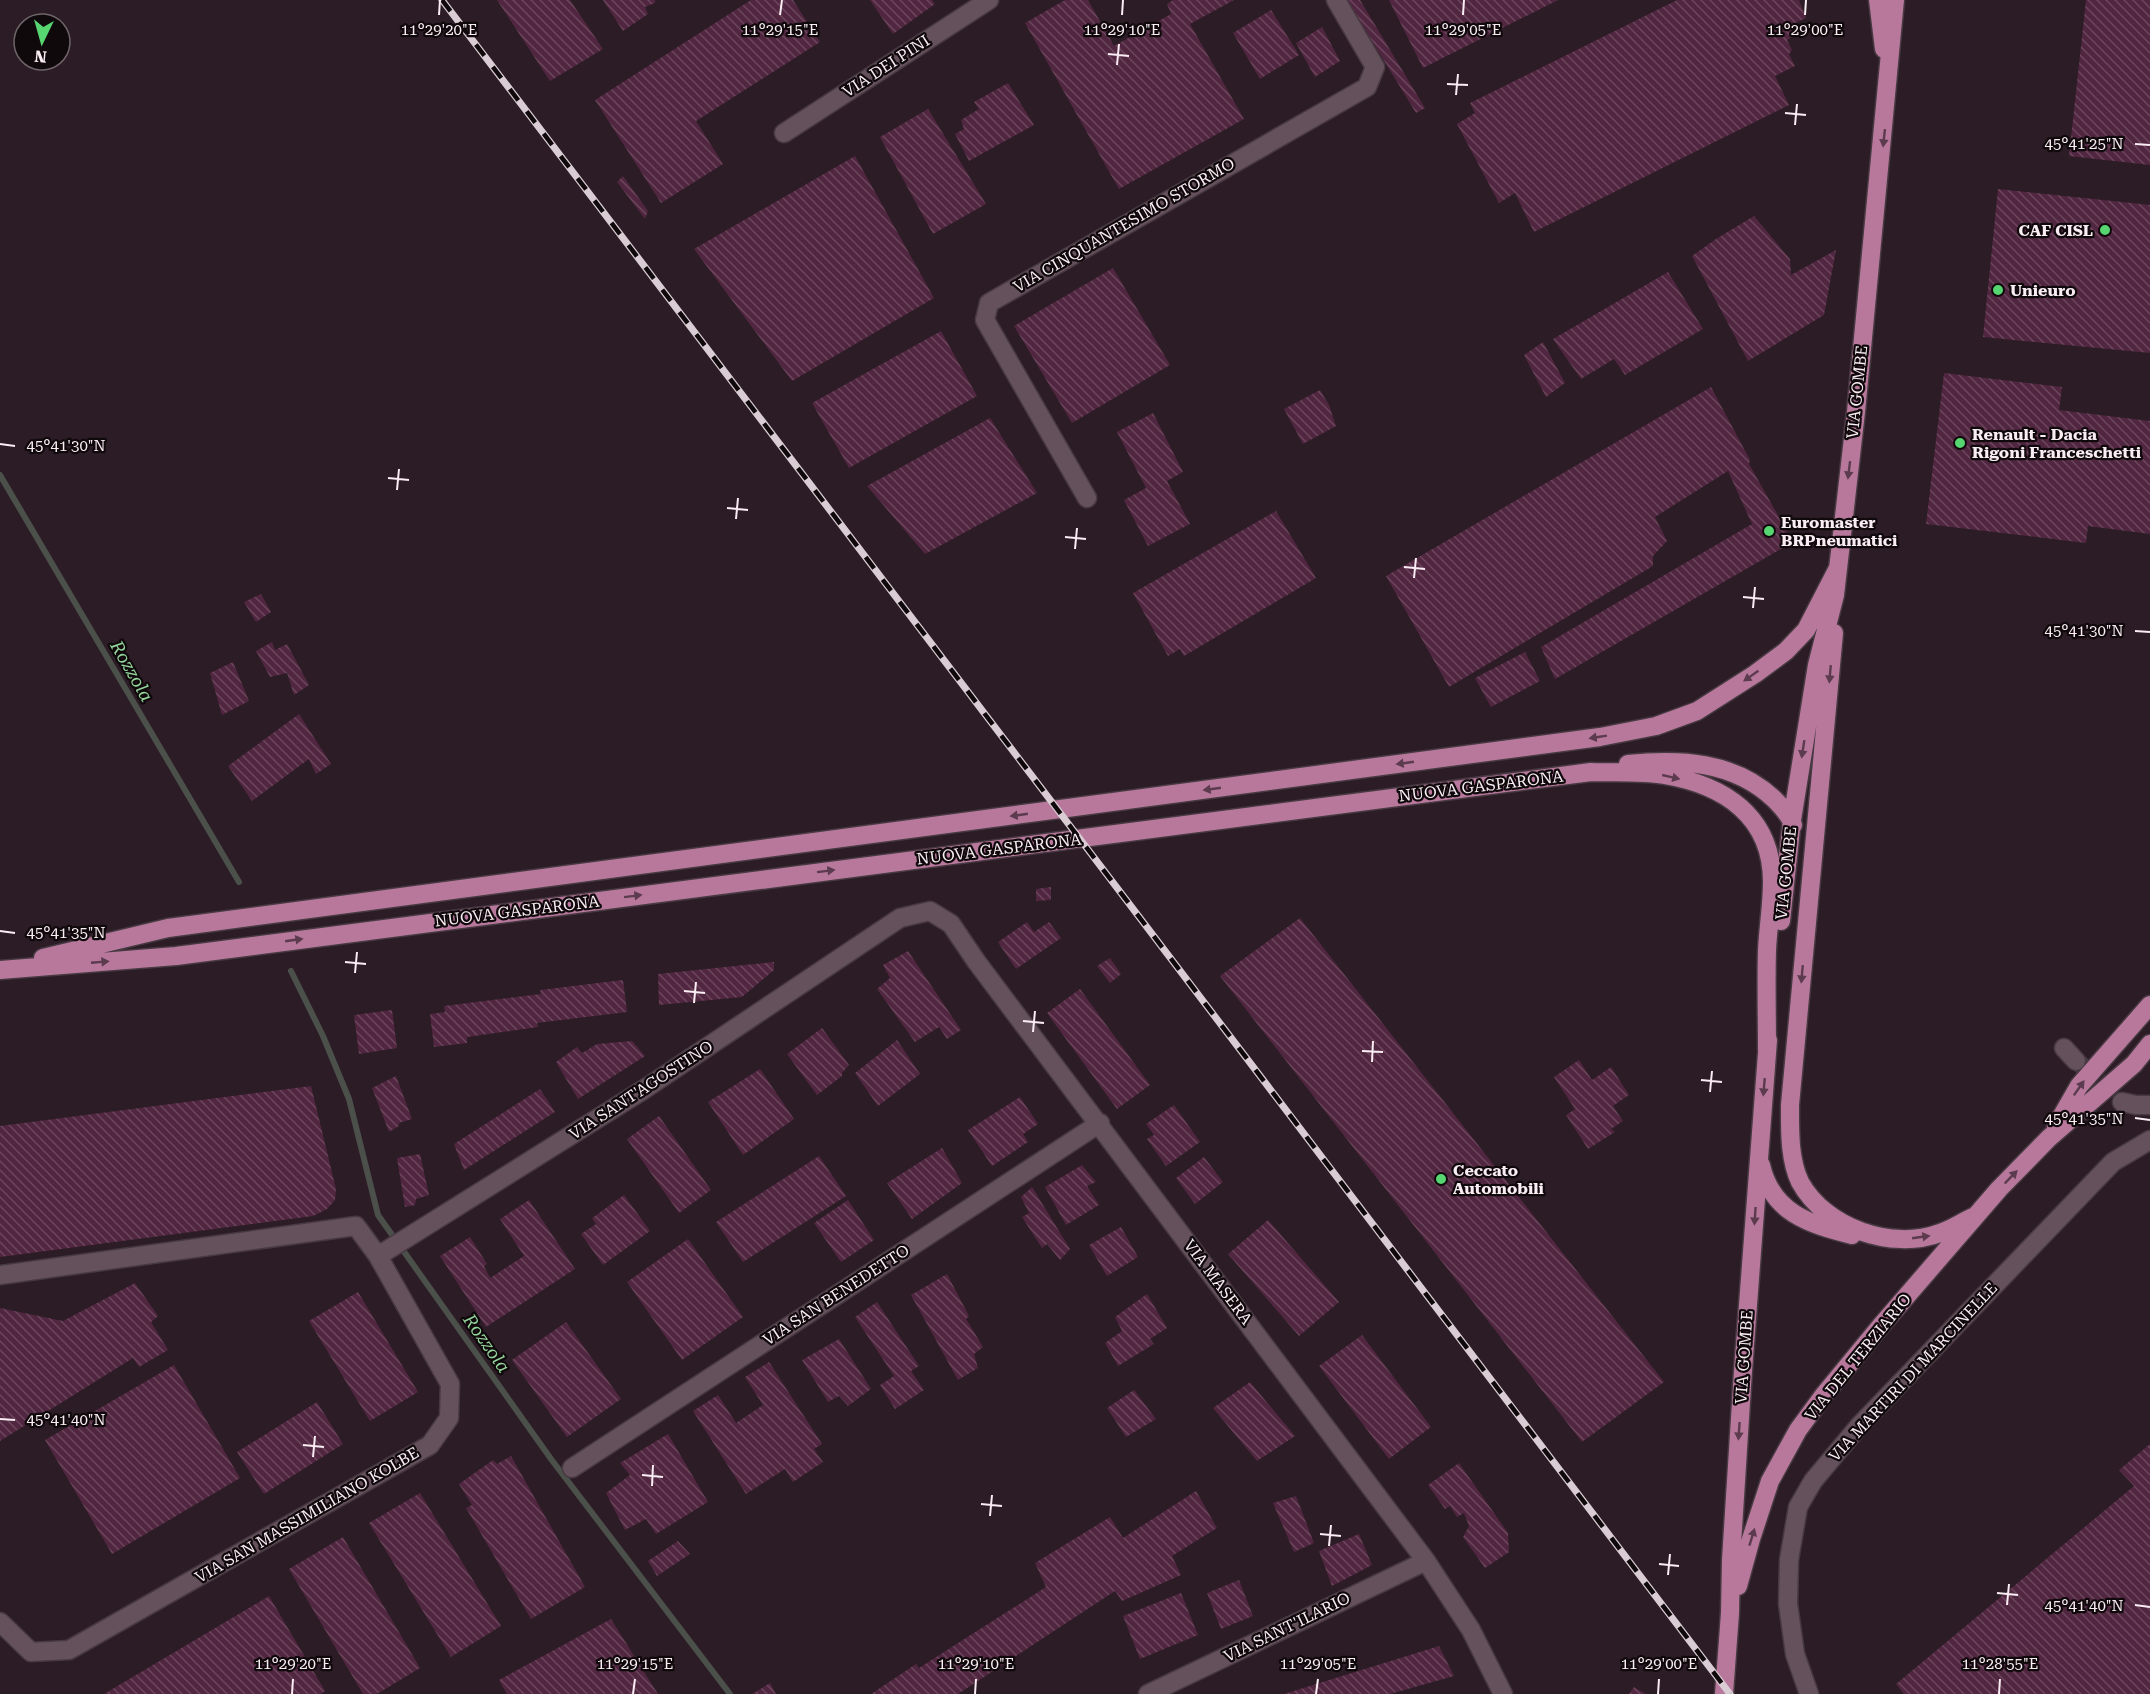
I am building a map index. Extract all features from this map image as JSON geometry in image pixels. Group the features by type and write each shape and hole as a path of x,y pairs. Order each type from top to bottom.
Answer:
{"main road":[{"name":"VIA GOMBE","path":"1878,0 1888,80"},
{"name":"VIA GOMBE","path":"1724,1694 1767,1050 1792,820 1817,665 1835,595 1896,0"},
{"name":"NUOVA GASPARONA","path":"0,969 168,928 1588,739 1656,726 1697,711 1786,651 1806,630 1838,568"},
{"path":"1835,595 1832,657 1790,1105 1790,1133 1795,1167 1800,1181 1818,1206 1836,1219 1888,1239"},
{"path":"1592,772 1626,764 1662,761 1695,763 1730,771 1754,783 1779,804 1792,820 1802,867 1807,915"},
{"name":"NUOVA GASPARONA","path":"0,969 176,956 1592,772 1663,774 1702,784 1732,799 1748,813 1762,834 1769,857 1772,881 1767,952 1767,1050"},
{"name":"VIA DEL TERZIARIO","path":"2049,1138 2079,1086 2150,1005"},
{"name":"VIA DEL TERZIARIO","path":"1731,1613 1750,1539 1770,1481 1798,1430 1879,1328 1973,1217 2049,1138 2134,1064 2150,1044"},
{"path":"1759,1157 1769,1186 1782,1205 1794,1215 1827,1228 1857,1236 1888,1239 1920,1238 1940,1233 1973,1217"}],"street":[{"name":"VIA DEI PINI","path":"784,133 989,0"},
{"name":"VIA CINQUANTESIMO STORMO","path":"1087,498 985,320 989,303 1367,87 1375,67 1336,0"},
{"name":"VIA MASERA","path":"900,918 930,911 951,924 976,961 1100,1123 1426,1560 1471,1630 1503,1694"},
{"name":"VIA SANT'AGOSTINO","path":"385,1251 643,1090 900,918"},
{"name":"VIA DEL TERZIARIO","path":"2134,1064 2150,1051"},
{"path":"2122,1101 2136,1105 2150,1105"},
{"name":"VIA SAN BENEDETTO","path":"572,1468 1100,1123"},
{"name":"VIA MARTIRI DI MARCINELLE","path":"1809,1694 1795,1654 1788,1604 1788,1560 1798,1507 1813,1481 1859,1426 2113,1162 2150,1140"},
{"name":"VIA SAN MASSIMILIANO KOLBE","path":"0,1275 356,1226 385,1251 450,1384 448,1418 430,1445 69,1650 31,1652 0,1622"},
{"name":"VIA SANT'ILARIO","path":"1148,1694 1426,1560"}],"building":[{"path":"497,0 570,0 603,49 550,81"},
{"path":"603,0 655,0 655,3 645,7 648,14 623,31"},
{"path":"751,0 793,0 820,42 696,121 723,164 661,203 595,100"},
{"path":"870,0 932,0 935,4 893,34"},
{"path":"1065,0 1088,0 1114,46 1171,14 1167,4 1173,0 1234,0 1190,24 1244,119 1119,189 1025,23"},
{"path":"1347,0 1360,0 1425,108 1416,113"},
{"path":"1389,0 1558,0 1423,68"},
{"path":"1677,0 1799,0 1806,18 1791,25 1796,35 1787,40 1792,50 1789,54 1795,66 1775,76 1789,105 1534,232 1515,193 1499,203 1457,124 1475,113 1470,103"},
{"path":"2086,0 2150,0 2150,165 2069,156"},
{"path":"1271,10 1299,55 1260,79 1233,33"},
{"path":"1322,27 1340,61 1315,77 1296,43"},
{"path":"1008,83 1034,125 969,161 955,134 964,129 961,120 979,109 974,102"},
{"path":"928,109 986,204 933,234 880,137"},
{"path":"855,156 934,298 792,381 694,249"},
{"path":"623,176 648,211 645,219 617,182"},
{"path":"1998,189 2150,205 2150,353 1983,337"},
{"path":"1754,216 1790,259 1791,275 1836,250 1824,315 1748,361 1692,256"},
{"path":"1113,268 1170,365 1072,423 1014,326"},
{"path":"1668,272 1703,329 1625,375 1614,359 1581,379 1553,339"},
{"path":"941,331 977,396 849,468 812,403"},
{"path":"1543,342 1565,383 1546,397 1524,355"},
{"path":"1944,373 2062,387 2059,410 2150,421 2150,534 2088,526 2086,543 1926,524"},
{"path":"1711,387 1750,460 1749,464 1793,542 1555,679 1541,647 1752,524 1728,471 1655,517 1667,541 1653,556 1653,566 1449,687 1386,576"},
{"path":"1320,390 1329,405 1336,426 1303,444 1284,409"},
{"path":"1153,413 1183,472 1167,481 1190,524 1148,546 1124,500 1146,488 1117,432"},
{"path":"990,418 1037,493 925,554 867,486"},
{"path":"1276,511 1316,578 1184,656 1180,649 1168,656 1133,593"},
{"path":"261,594 271,612 256,622 244,602"},
{"path":"272,642 275,650 287,644 309,685 294,695 287,673 270,677 256,651"},
{"path":"1525,652 1540,681 1491,707 1475,678"},
{"path":"233,662 249,701 222,715 210,673"},
{"path":"299,714 331,764 316,774 309,759 252,801 228,766"},
{"path":"1051,887 1051,900 1036,901 1036,889"},
{"name":"Ceccato Automobili","path":"1300,918 1664,1382 1582,1442 1220,976"},
{"path":"1027,922 1034,932 1049,922 1061,938 1016,969 998,942"},
{"path":"908,951 961,1030 947,1039 939,1027 915,1042 877,989 890,978 883,965"},
{"path":"1110,958 1121,974 1110,983 1097,966"},
{"path":"774,962 774,970 742,997 659,1005 658,974"},
{"path":"623,980 627,1012 537,1023 538,1027 467,1037 467,1043 434,1047 430,1014 445,1012 444,1006 541,994 540,990"},
{"path":"1080,989 1150,1085 1117,1109 1047,1013"},
{"path":"392,1010 397,1048 359,1054 354,1015"},
{"path":"822,1028 849,1065 842,1076 817,1095 787,1054"},
{"path":"897,1040 920,1074 878,1106 855,1073"},
{"path":"632,1041 645,1056 578,1099 556,1062 577,1047 582,1053 597,1044"},
{"path":"1579,1060 1592,1080 1611,1067 1629,1095 1613,1106 1623,1121 1611,1129 1615,1132 1588,1149 1566,1115 1575,1109 1554,1077"},
{"path":"760,1069 794,1119 743,1155 708,1102"},
{"path":"396,1076 412,1119 399,1123 399,1126 389,1132 372,1088"},
{"path":"311,1086 336,1189 335,1200 327,1209 313,1216 0,1257 0,1126"},
{"path":"540,1089 555,1112 464,1170 454,1144"},
{"path":"1020,1097 1038,1124 1023,1134 1028,1142 992,1166 968,1130"},
{"path":"1174,1105 1200,1142 1166,1166 1147,1139 1154,1135 1146,1124"},
{"path":"659,1116 711,1190 679,1213 627,1139"},
{"path":"942,1148 962,1183 912,1219 887,1183"},
{"path":"420,1154 429,1195 416,1199 415,1205 405,1207 397,1158"},
{"path":"819,1156 846,1196 743,1262 716,1222"},
{"path":"1204,1157 1223,1182 1195,1204 1176,1178"},
{"path":"1082,1165 1096,1182 1087,1186 1099,1205 1066,1225 1045,1187"},
{"path":"1032,1187 1070,1249 1060,1260 1047,1244 1042,1248 1022,1217 1029,1213 1021,1197"},
{"path":"624,1195 650,1231 603,1265 581,1234 596,1224 592,1218"},
{"path":"529,1200 575,1269 486,1327 440,1256 470,1237 487,1264 484,1266 490,1278 524,1256 500,1219"},
{"path":"848,1200 874,1240 841,1262 814,1223"},
{"path":"1268,1220 1339,1302 1299,1336 1228,1254"},
{"path":"1121,1227 1138,1257 1107,1276 1089,1245"},
{"path":"688,1239 743,1317 682,1360 627,1282"},
{"path":"947,1274 969,1316 966,1319 983,1347 974,1354 978,1368 958,1380 911,1295"},
{"path":"135,1283 158,1316 151,1322 168,1350 139,1367 133,1358 0,1441 0,1308 63,1321"},
{"path":"358,1292 418,1392 370,1421 309,1321"},
{"path":"1147,1294 1167,1328 1150,1339 1154,1344 1118,1366 1105,1343 1122,1331 1115,1317"},
{"path":"877,1302 919,1366 911,1371 924,1390 895,1409 880,1385 894,1376 855,1317"},
{"path":"566,1322 621,1399 567,1437 512,1360"},
{"path":"1362,1335 1431,1427 1389,1459 1319,1366"},
{"path":"839,1339 871,1389 848,1406 839,1396 828,1402 802,1360"},
{"path":"769,1362 822,1444 814,1449 823,1462 793,1482 785,1469 746,1494 693,1411 718,1395 736,1423 763,1405 745,1377"},
{"path":"174,1365 240,1478 112,1554 45,1440"},
{"path":"1250,1382 1295,1436 1257,1461 1213,1408"},
{"path":"1134,1390 1156,1419 1126,1437 1107,1408"},
{"path":"317,1402 343,1444 264,1494 237,1452"},
{"path":"668,1434 708,1502 656,1534 646,1519 625,1530 606,1493 630,1475 620,1463"},
{"path":"2150,1444 2150,1694 1904,1694 1896,1684 2134,1486 2119,1470"},
{"path":"511,1456 585,1587 531,1619 466,1508 472,1505 459,1484 493,1460 497,1464"},
{"path":"1459,1463 1508,1533 1509,1552 1485,1568 1463,1537 1469,1526 1464,1513 1457,1517 1450,1506 1445,1509 1428,1485"},
{"path":"1196,1491 1217,1528 1172,1556 1181,1575 1122,1601 1115,1591 958,1694 871,1694 916,1664 919,1668 1046,1587 1035,1563 1110,1517 1123,1538"},
{"path":"420,1493 501,1626 451,1657 369,1523"},
{"path":"1296,1496 1314,1543 1294,1552 1273,1503"},
{"path":"1359,1534 1372,1565 1332,1586 1319,1551"},
{"path":"343,1537 420,1668 377,1694 363,1694 289,1569"},
{"path":"678,1541 690,1554 657,1576 648,1561"},
{"path":"1239,1580 1253,1616 1221,1629 1207,1593"},
{"path":"1181,1593 1198,1635 1140,1659 1123,1616"},
{"path":"269,1596 325,1691 321,1694 104,1694"},
{"path":"611,1619 658,1694 507,1694 499,1680"},
{"path":"1439,1646 1454,1676 1390,1694 1284,1694"},
{"path":"770,1683 776,1694 752,1694"},
{"path":"1634,1687 1646,1694 1629,1694"}],"waterway":[{"name":"Rozzola","path":"0,475 239,882"},
{"name":"Rozzola","path":"291,971 323,1036 349,1099 378,1215 551,1459 730,1694"}],"tunnel":[{"path":"2079,1063 2122,1102"}],"railway":[{"path":"442,0 1730,1694"}],"place":[{"name":"CAF CISL","path":"2105,230"},
{"name":"Unieuro","path":"1998,290"},
{"name":"Renault - Dacia Rigoni Franceschetti","path":"1960,443"},
{"name":"Euromaster BRPneumatici","path":"1769,531"},
{"name":"Ceccato Automobili","path":"1441,1179"}]}
